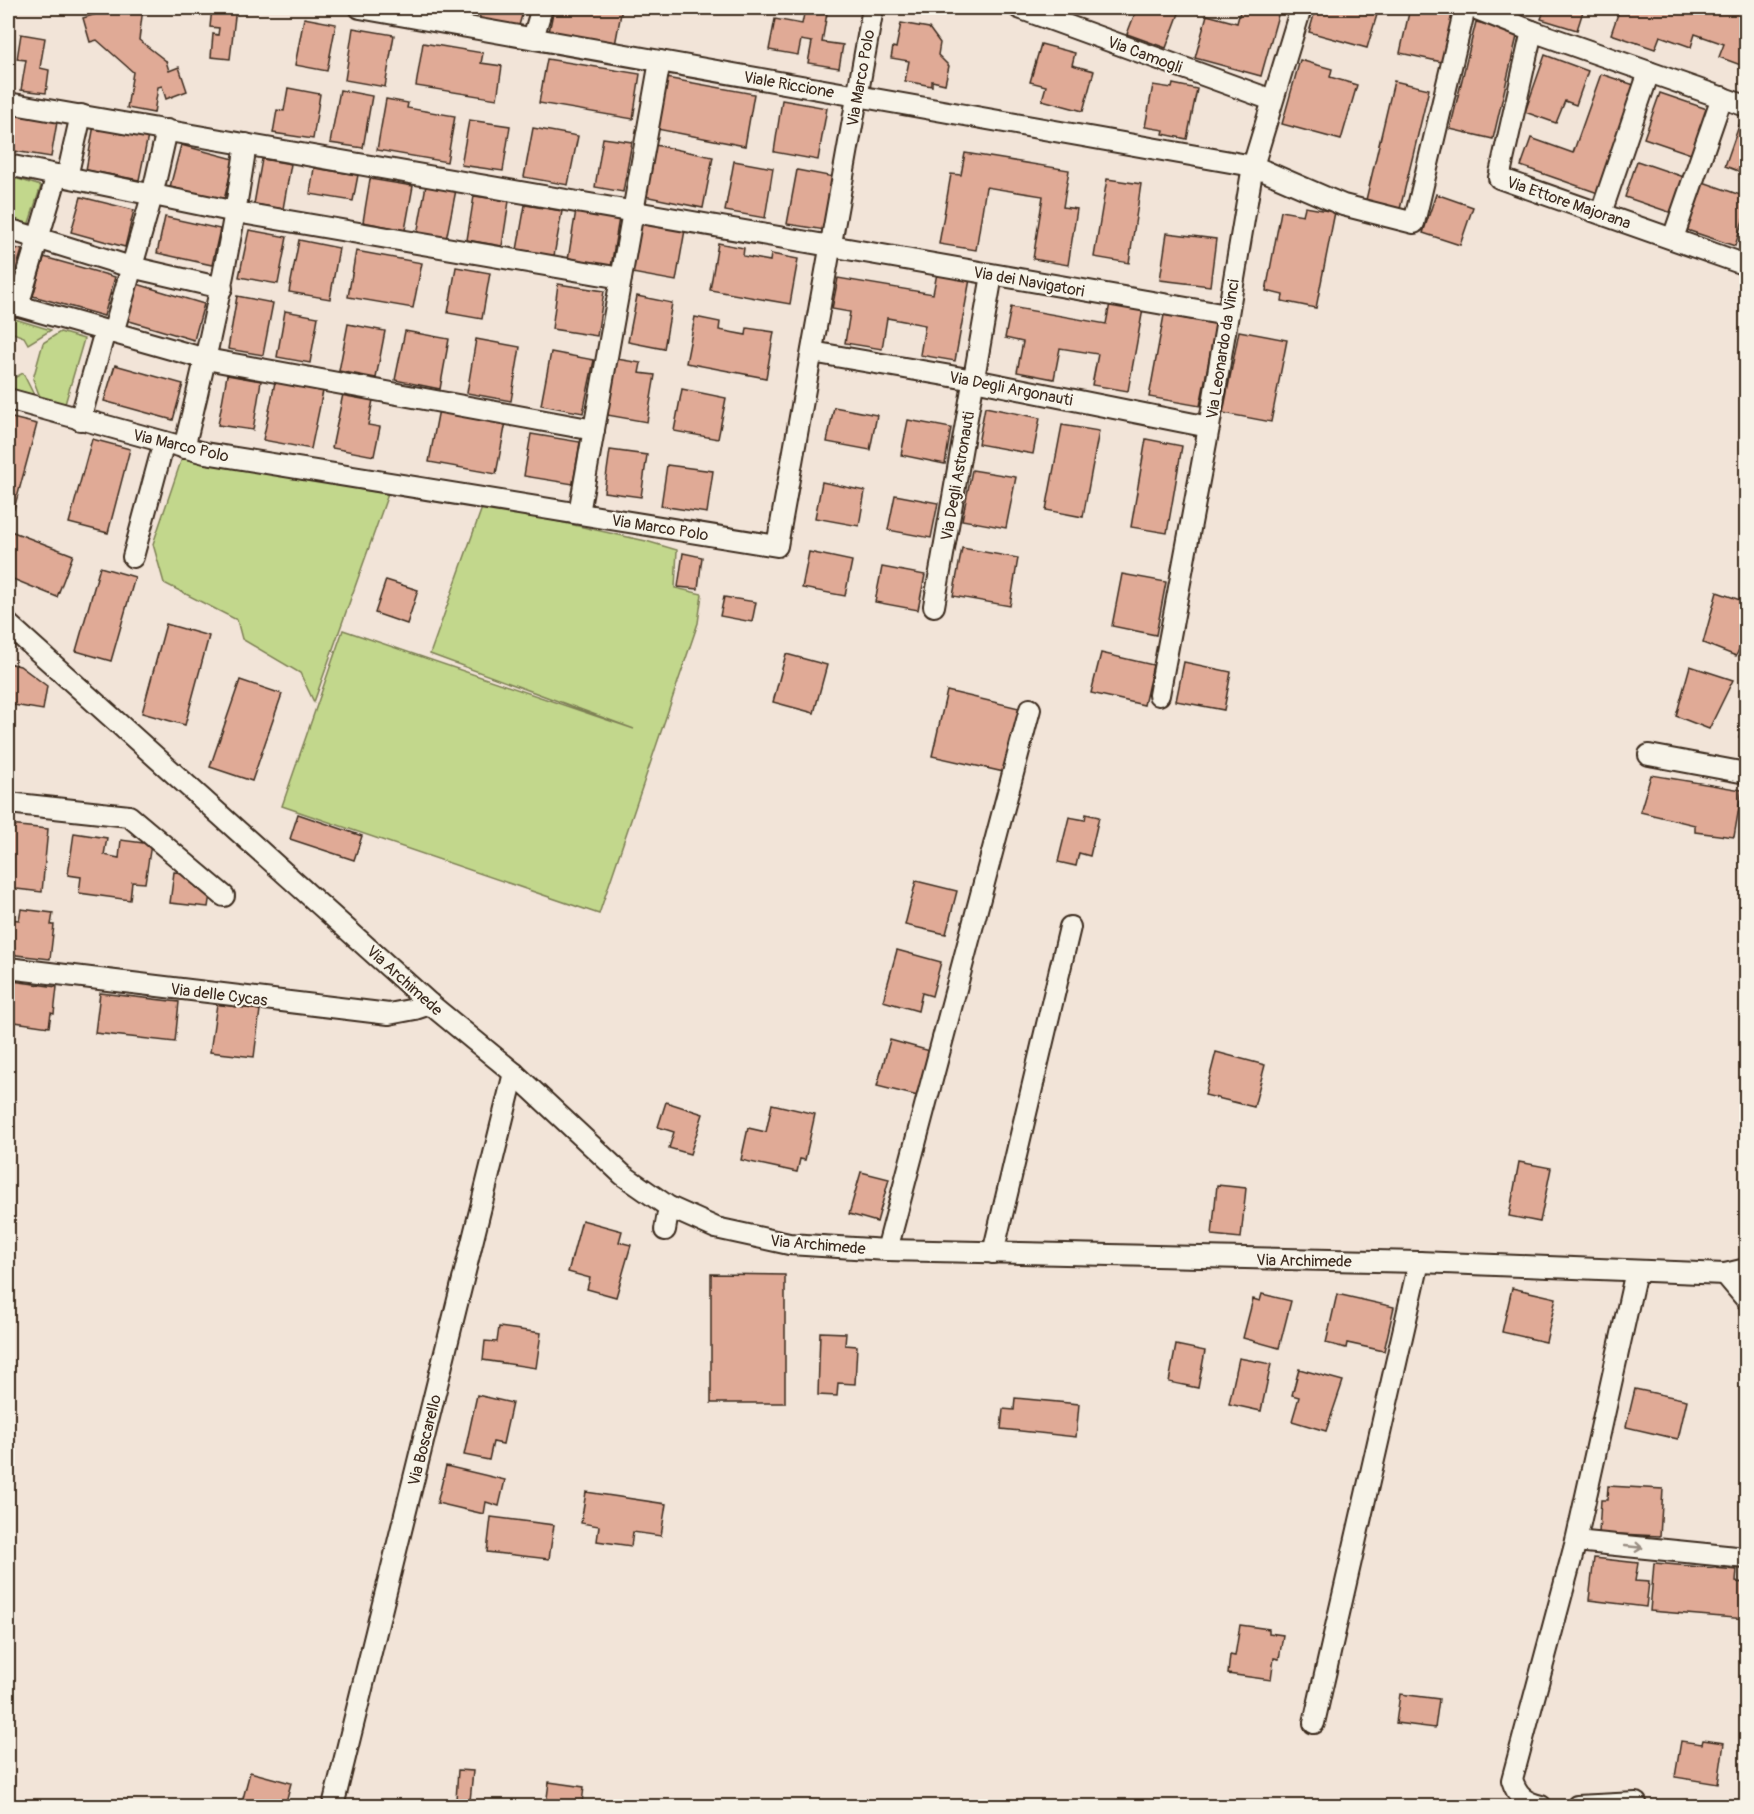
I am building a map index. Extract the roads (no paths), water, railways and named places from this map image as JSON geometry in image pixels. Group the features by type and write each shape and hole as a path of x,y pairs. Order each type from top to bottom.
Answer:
{"street":[{"name":"Viale Riccione","path":"360,8 1253,166 1343,205 1414,223 1464,8"},
{"path":"533,38 542,8"},
{"name":"Via Marco Polo","path":"8,399 205,453 777,546 873,8"},
{"name":"Via Camogli","path":"1019,8 1272,100"},
{"name":"Via Leonardo da Vinci","path":"1159,695 1209,427 1253,166 1301,8"},
{"path":"1474,8 1746,106"},
{"name":"Via Ettore Majorana","path":"1532,30 1499,177 1746,262"},
{"path":"579,513 660,61"},
{"path":"1602,213 1649,72"},
{"path":"1673,238 1722,97"},
{"name":"Via dei Navigatori","path":"8,103 633,211 831,248 1227,315"},
{"path":"81,115 62,176 13,304 206,359 594,430"},
{"path":"80,420 131,267 152,196 167,130"},
{"path":"184,448 222,288 246,144"},
{"path":"8,165 236,212 621,278"},
{"path":"8,229 131,267 222,288"},
{"name":"Via Degli Astronauti","path":"934,606 992,275"},
{"name":"Via Degli Argonauti","path":"812,352 974,380 1209,427"},
{"path":"133,557 164,442"},
{"name":"Via Archimede","path":"8,624 430,1004 514,1073 623,1175 669,1207 717,1228 789,1244 887,1250 1419,1262 1725,1274 1746,1269"},
{"path":"887,1250 1030,710"},
{"path":"1649,755 1746,773"},
{"path":"8,803 129,816 224,896"},
{"path":"993,1253 1070,927"},
{"name":"Via delle Cycas","path":"8,968 389,1014 415,1010 430,1004"},
{"name":"Via Boscarello","path":"333,1806 514,1073"},
{"path":"665,1230 669,1207"},
{"path":"1314,1723 1419,1262"},
{"path":"1541,1806 1522,1799 1512,1780 1576,1541 1636,1271"},
{"path":"1725,1274 1746,1299"},
{"path":"1576,1541 1746,1558"},
{"path":"1577,1806 1636,1803"}]}
